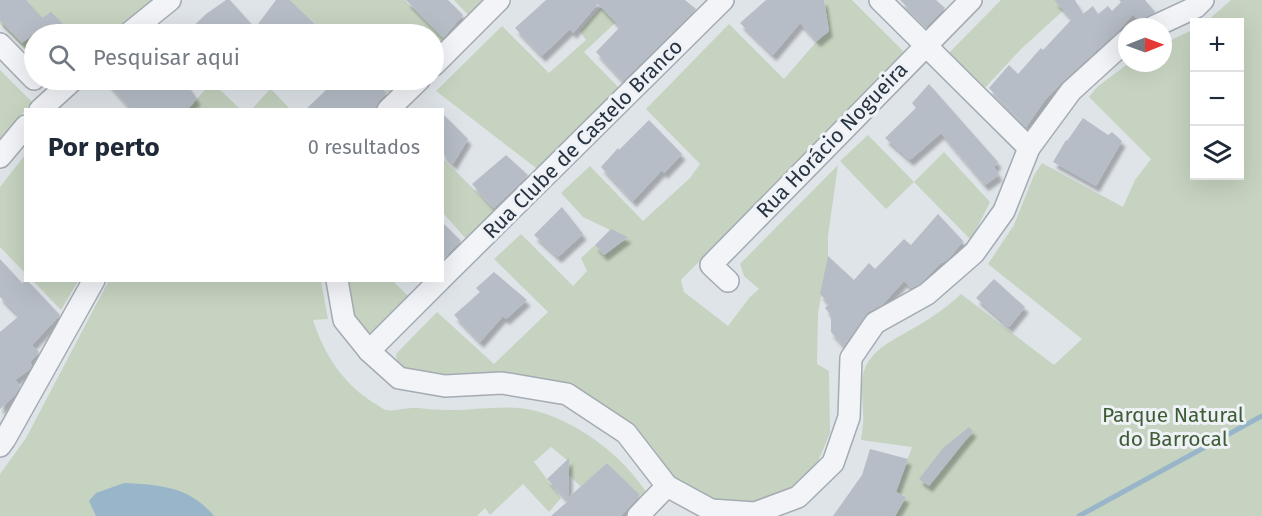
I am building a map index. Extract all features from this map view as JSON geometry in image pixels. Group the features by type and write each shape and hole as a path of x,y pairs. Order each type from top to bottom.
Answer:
{"street":[{"path":"140,24 170,0"},
{"path":"444,55 500,0"},
{"name":"Rua Clube de Castelo Branco","path":"444,276 723,0"},
{"path":"880,0 1029,148"},
{"name":"Rua Horácio Nogueira","path":"728,281 711,264 971,0"},
{"path":"1172,18 1196,7 1203,0"},
{"path":"0,44 24,68"},
{"path":"337,282 344,320 369,351 399,378 445,386 502,383 567,394 626,433 667,486 711,510 754,513 798,497 833,463 849,417 851,358 875,323 927,294 974,253 1005,211 1029,148 1071,91 1118,48"},
{"path":"46,103 61,90"},
{"path":"390,108 409,90"},
{"path":"0,157 24,128"},
{"path":"0,446 93,282"},
{"name":"Rua Clube de Castelo Branco","path":"369,351 438,282"},
{"path":"638,516 667,486"}],"green space":[{"path":"0,0 153,0 122,24 24,24 24,48 0,24"},
{"path":"290,0 405,0 429,24 315,24"},
{"path":"454,0 488,0 471,18"},
{"path":"607,0 640,0 584,52 621,90 540,171 436,91 444,90 444,83 502,26 549,73 586,40 580,31"},
{"path":"824,0 852,0 904,52 681,280 684,292 728,326 759,289 744,276 740,264 838,165 828,236 828,256 818,314 817,364 829,371 830,433 817,464 805,481 792,491 750,505 716,505 671,476 619,415 576,390 404,372 397,365 396,354 437,312 494,364 548,312 494,259 521,234 573,286 587,271 581,258 595,245 604,255 627,238 583,217 561,193 590,166 643,221 690,178 700,164 646,109 729,24 784,79 817,41 829,31"},
{"path":"1001,0 1054,0 1064,10 1021,49 983,90 947,55"},
{"name":"Parque Natural do Barrocal","path":"1231,0 1262,0 1262,516 895,516 906,497 896,492 912,447 861,440 864,371 867,363 878,351 950,304 961,294 1054,365 1082,339 988,264 1014,225 1034,175 1042,163 1123,207 1135,180 1151,159 1089,97 1097,87 1118,71 1172,72 1172,40 1190,31 1190,180 1244,180 1244,18 1211,18"},
{"path":"0,70 32,102 27,108 24,108 24,112 0,141"},
{"path":"205,90 220,90 239,108 189,108"},
{"path":"269,90 272,90 289,108 253,108"},
{"path":"868,135 914,182 886,209 840,161"},
{"path":"944,152 990,202 971,240 914,182"},
{"path":"24,156 24,272 0,247 0,187"},
{"path":"444,160 498,213 468,241 444,214"},
{"path":"34,282 77,282 61,310"},
{"path":"108,282 321,282 328,319 313,320 323,345 344,377 374,403 390,410 519,408 538,411 575,427 592,438 624,465 648,495 642,497 607,463 581,487 569,475 567,460 551,447 534,462 561,498 549,512 523,484 490,515 485,508 477,516 0,516 0,474 26,438"},
{"path":"346,282 394,282 411,299 374,332 359,332 354,320"}],"water":[{"path":"124,483 162,486 184,493 194,498 214,516 96,516 89,501 96,493"}],"building":[{"path":"0,0 26,0 42,18 51,12 63,24 24,24 24,41 22,43 0,21"},
{"path":"226,0 230,0 251,24 196,24"},
{"path":"276,0 290,0 315,24 258,24"},
{"path":"406,0 448,0 463,15 444,37 444,24 429,24"},
{"path":"546,0 685,0 696,9 623,81 596,52 620,27 598,4 573,33 570,29 542,56 515,28"},
{"path":"766,0 824,0 829,31 817,41 800,23 773,55 740,23"},
{"path":"900,0 936,0 945,8 927,26"},
{"path":"1054,0 1075,0 1083,14 1093,6 1098,14 1108,6 1112,11 1121,2 1119,0 1145,0 1155,12 1146,18 1136,18 1133,14 1130,18 1118,18 1118,31 1062,82 1045,100 1026,127 989,88 1009,65 1018,74 1041,48 1043,50 1072,19"},
{"path":"929,84 998,162 994,167 999,175 985,185 941,133 910,160 885,138 916,108 912,103"},
{"path":"114,90 191,90 197,99 189,108 130,108"},
{"path":"326,90 384,90 387,93 376,108 307,108"},
{"path":"444,115 468,139 453,164 444,155"},
{"path":"1083,118 1108,135 1112,132 1122,141 1096,186 1053,162"},
{"path":"649,120 682,154 664,173 662,170 633,201 601,167"},
{"path":"506,155 528,175 494,208 472,184"},
{"path":"562,207 583,234 558,257 534,235"},
{"path":"938,214 963,241 951,256 920,284 911,288 904,281 883,304 868,312 844,346 831,332 831,315 825,308 829,304 820,294 828,256 854,280 869,263 875,269 904,239 911,245"},
{"path":"444,224 461,241 444,258"},
{"path":"611,229 628,237 604,255 595,245"},
{"path":"0,259 22,283 29,282 60,315 32,345 39,352 30,362 32,365 30,369 15,380 20,386 15,395 0,409 0,332 19,316 0,297"},
{"path":"494,272 527,300 506,319 503,316 480,342 454,315 480,292 476,288"},
{"path":"994,279 1025,307 1009,327 976,298"},
{"path":"969,427 973,431 929,486 919,479 943,448"},
{"path":"870,449 908,459 896,492 906,497 895,516 833,516 862,475"},
{"path":"569,458 569,497 607,463 640,495 621,516 551,516 568,501 547,479"}],"waterway":[{"path":"1079,516 1262,416"}]}
